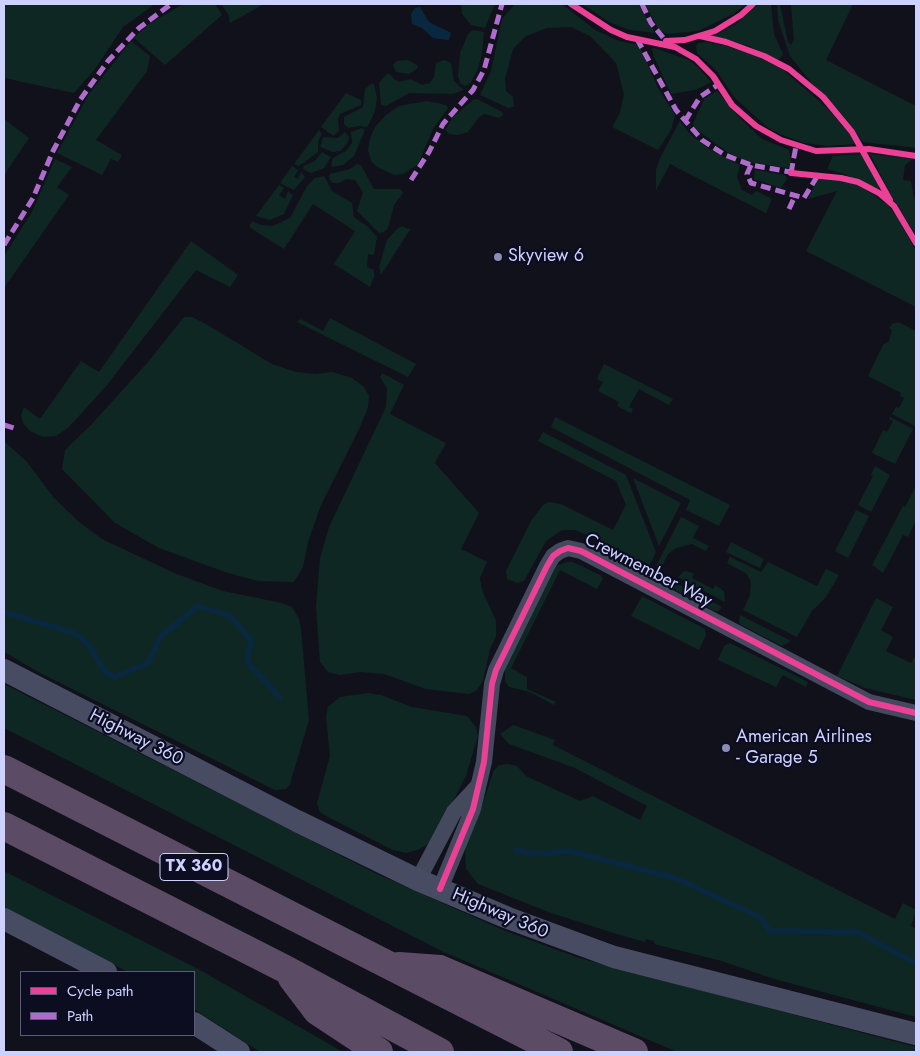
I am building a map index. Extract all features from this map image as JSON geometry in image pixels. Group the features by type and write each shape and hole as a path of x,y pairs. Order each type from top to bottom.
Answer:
{"highway":[{"name":"TX 360","path":"4,769 385,965 559,1052"},
{"name":"TX 360","path":"4,826 285,969 440,1052"},
{"path":"385,965 440,969 634,1052"},
{"path":"285,969 317,1011 379,1052"}],"main road":[{"name":"Highway 360","path":"4,670 288,816 418,880 535,929 614,957 916,1034"},
{"path":"4,919 104,971"},
{"path":"195,1024 239,1052"}],"street":[{"name":"Crewmember Way","path":"440,889 472,809 484,762 492,684 501,655 553,556 568,548 581,551 853,694 870,702 916,713"},
{"name":"Crewmember Way","path":"418,880 454,812 477,787"}],"green space":[{"path":"4,4 155,4 123,27 95,69 74,93 4,78"},
{"path":"183,4 215,4 222,15 165,65 134,38 149,24"},
{"path":"221,4 264,4 230,23 228,14"},
{"path":"461,4 495,4 485,28 471,25 462,14"},
{"path":"515,4 562,4 595,30 619,41 639,45 658,88 675,115 671,130 658,150 612,127 620,113 624,94 616,63 590,36 571,27 547,28 526,36 513,49 505,78 506,91 513,97 514,107 508,108 480,95 491,71 502,19"},
{"path":"582,4 639,4 655,33 630,30 609,22"},
{"path":"645,4 746,4 735,13 698,31 667,34 659,30"},
{"path":"759,4 771,4 774,34 783,54 780,59 776,60 749,46 714,36 736,24"},
{"path":"777,4 780,4 788,42 791,45 794,40 791,4 853,4 826,60 916,106 916,148 863,142 842,114 810,81 790,56 778,20"},
{"path":"473,30 484,32 482,54 477,71 470,84 465,86 460,83 458,76 460,53 468,34"},
{"path":"131,41 150,56 147,71 96,140 122,155 118,162 111,159 102,175 57,153 89,94"},
{"path":"706,42 730,47 757,56 782,69 826,107 851,136 855,144 828,146 804,143 767,127 734,97 716,70 697,53 696,46 698,43"},
{"path":"654,48 689,60 711,82 695,90 671,94 654,57 652,49"},
{"path":"408,60 417,65 418,68 409,74 396,72 393,65 397,61"},
{"path":"444,60 451,63 454,81 464,90 453,94 409,93 386,106 381,105 379,83 387,74 390,74 399,82 411,79 422,85 430,83 434,77 436,63"},
{"path":"374,84 377,98 371,120 367,127 348,128 344,124 344,117 363,107 365,89"},
{"path":"717,91 740,118 762,139 789,150 791,161 788,168 748,162 729,153 697,130 693,124 704,99"},
{"path":"346,93 361,100 361,105 340,114 338,119 339,131 333,136 321,127"},
{"path":"477,99 502,112 503,115 499,118 485,114 479,117 468,132 458,135 449,134 445,130 453,117 473,100"},
{"path":"427,101 446,105 448,108 433,129 418,164 403,174 394,175 377,167 371,161 368,150 370,138 375,127 386,115 399,106"},
{"path":"4,119 29,138 5,174 4,173"},
{"path":"680,121 689,133 709,149 740,165 737,177 742,190 752,195 756,191 772,199 766,213 670,164 656,190 656,170 660,158"},
{"path":"362,128 365,130 354,156 343,165 331,167 333,158 346,151 352,143 351,132"},
{"path":"319,130 322,134 318,141 318,152 299,166 294,164"},
{"path":"345,132 349,137 347,144 340,151 333,152 320,147 323,137 338,138"},
{"path":"322,152 331,157 324,168 311,173 303,169 304,166 315,161"},
{"path":"863,154 880,186 879,189 827,169 833,156"},
{"path":"870,154 913,159 905,165 903,180 911,181 914,199 916,200 916,235 892,197"},
{"path":"55,159 72,167 57,187 69,195 4,288 4,256 32,212"},
{"path":"357,164 361,165 374,189 400,189 403,193 394,205 388,228 384,232 379,233 357,211 363,192 355,180 346,179 339,183 333,183 329,179 330,174 350,169"},
{"path":"292,166 298,170 294,177 298,179 301,172 305,177 294,190 280,183"},
{"path":"755,170 785,175 787,179 781,188 754,179"},
{"path":"324,176 332,191 352,203 354,217 368,227 377,237 374,255 368,254 367,267 374,270 374,277 370,287 334,264 355,231 313,204 284,249 249,227 252,221 261,225 273,226 290,218 307,186 315,178"},
{"path":"818,178 850,182 865,189 888,205 898,218 916,251 916,307 806,251 837,191 808,199"},
{"path":"279,185 284,188 279,195 285,199 288,191 293,195 284,214 270,220 256,216"},
{"path":"402,226 408,229 411,228 381,275 379,267 387,240"},
{"path":"191,241 238,275 230,287 196,270 107,385 69,427 56,436 43,437 30,431 23,423 21,415 24,407 40,419 81,361 99,372"},
{"path":"184,317 192,317 206,324 272,364 296,372 316,374 332,372 352,378 364,387 369,396 368,407 360,427 321,505 308,542 303,567 294,582 258,581 228,573 159,548 115,523 62,469 65,450 91,425 148,362"},
{"path":"330,318 416,364 408,377 297,322 301,319 323,331"},
{"path":"898,322 916,331 915,426 892,414 896,407 899,408 904,398 900,396 901,393 868,376 883,345 889,341 892,330 889,328 892,324"},
{"path":"604,364 673,399 669,405 639,389 629,407 633,409 631,413 617,406 619,402 598,391 603,382 597,379"},
{"path":"382,373 404,385 390,414 446,443 435,463 479,513 461,549 487,562 480,578 482,590 496,621 496,636 490,649 483,681 477,690 469,694 426,689 384,674 361,672 340,675 328,672 320,662 316,607 320,558 329,527 386,407 387,388 380,377"},
{"path":"555,417 730,505 719,526 686,510 690,500 551,427"},
{"path":"890,417 913,429 895,464 872,453 883,430 887,432 893,421 889,419"},
{"path":"543,432 626,475 656,552 645,574 590,536 575,530 562,530 546,541 524,581 517,583 507,579 506,571 531,521 543,505 549,502 561,504 613,530 626,505 616,481 538,441"},
{"path":"4,441 27,462 54,498 79,522 102,539 174,573 223,591 282,603 292,607 299,619 301,629 309,720 290,784 286,789 275,790 42,674 4,652"},
{"path":"875,466 890,475 871,512 858,505 873,476 871,475"},
{"path":"633,478 681,503 659,546"},
{"path":"915,483 916,520 908,537 903,535 883,573 872,565 903,506 905,507 915,488"},
{"path":"856,510 869,516 848,558 835,551"},
{"path":"681,517 699,526 693,538 709,546 706,551 692,544 676,548 668,554 661,568 656,566"},
{"path":"731,542 764,559 760,568 726,552"},
{"path":"730,557 761,572 768,562 817,586 826,569 839,575 826,597 812,611 797,637 743,610 750,595 751,582 747,574 727,563"},
{"path":"573,562 600,575 603,579 597,589 560,570 511,668 527,677 527,689 556,702 554,705 530,692 509,687 505,681 505,671 507,660 551,571 558,565"},
{"path":"684,571 694,573 692,578 713,589 715,585 724,591 725,602 678,577"},
{"path":"676,583 722,607 718,611 714,611 677,591 674,588"},
{"path":"642,596 705,629 706,635 699,650 631,616"},
{"path":"876,598 893,607 881,630 893,637 886,651 911,663 914,658 916,659 916,700 865,688 837,676"},
{"path":"740,615 791,641 782,646 743,626 739,623"},
{"path":"730,643 808,682 806,687 783,675 776,687 718,660 724,646"},
{"path":"4,684 375,873 503,930 579,958 916,1047 916,1052 677,1052 444,952 4,728"},
{"path":"368,693 381,695 412,707 467,716 476,727 478,736 466,776 438,831 427,845 417,850 406,853 393,850 326,816 320,812 317,803 330,756 326,717 328,707 340,697"},
{"path":"513,725 555,740 553,745 895,919 903,903 916,910 911,926 916,929 916,1017 771,978 722,961 654,944 654,941 646,939 645,942 617,934 551,913 478,884 466,869 465,846 481,809 494,770 499,765 517,766 526,776 580,801 593,796 640,820 647,806 575,768 509,744 500,734"},
{"path":"4,871 200,970 343,1052 260,1052 195,1010 195,971 126,971 4,907"}],"water":[{"path":"420,7 429,22 451,33 449,40 433,38 422,28 412,24 411,14 415,8"}],"waterway":[{"path":"4,612 74,633 88,644 105,672 115,677 148,663 161,636 198,606 230,616 251,640 247,662 280,698"},
{"path":"516,850 532,854 570,851 675,878 760,917 770,931 857,932 916,963"}],"marked path":[{"path":"4,245 33,198 53,151 80,100 108,61 139,28 171,4"},
{"path":"411,180 429,152 443,124 473,90 484,70 502,4"},
{"path":"642,4 651,23 666,41 669,41"},
{"path":"637,39 676,110 702,140 725,155 751,165 796,173"},
{"path":"685,121 700,97 719,84"},
{"path":"791,173 796,146"},
{"path":"751,165 747,174 751,183 804,198 818,175"},
{"path":"789,209 795,196"},
{"path":"4,425 17,429"}],"cycle path":[{"path":"571,4 611,30 627,37 675,47 696,59 713,76 732,105 756,126 781,140 816,151 869,149 916,156"},
{"path":"666,41 685,40 715,31 741,15 753,4"},
{"path":"700,36 726,42 764,56 789,69 823,97 852,132 890,200"},
{"path":"791,173 841,178 858,182 879,193 894,206 916,243"},
{"path":"440,889 473,809 484,762 492,684 496,670 547,566 553,556 568,548 581,551 869,702 916,713"}],"place":[{"name":"Skyview 6","path":"498,257"},
{"name":"American Airlines - Garage 5","path":"726,748"}]}
